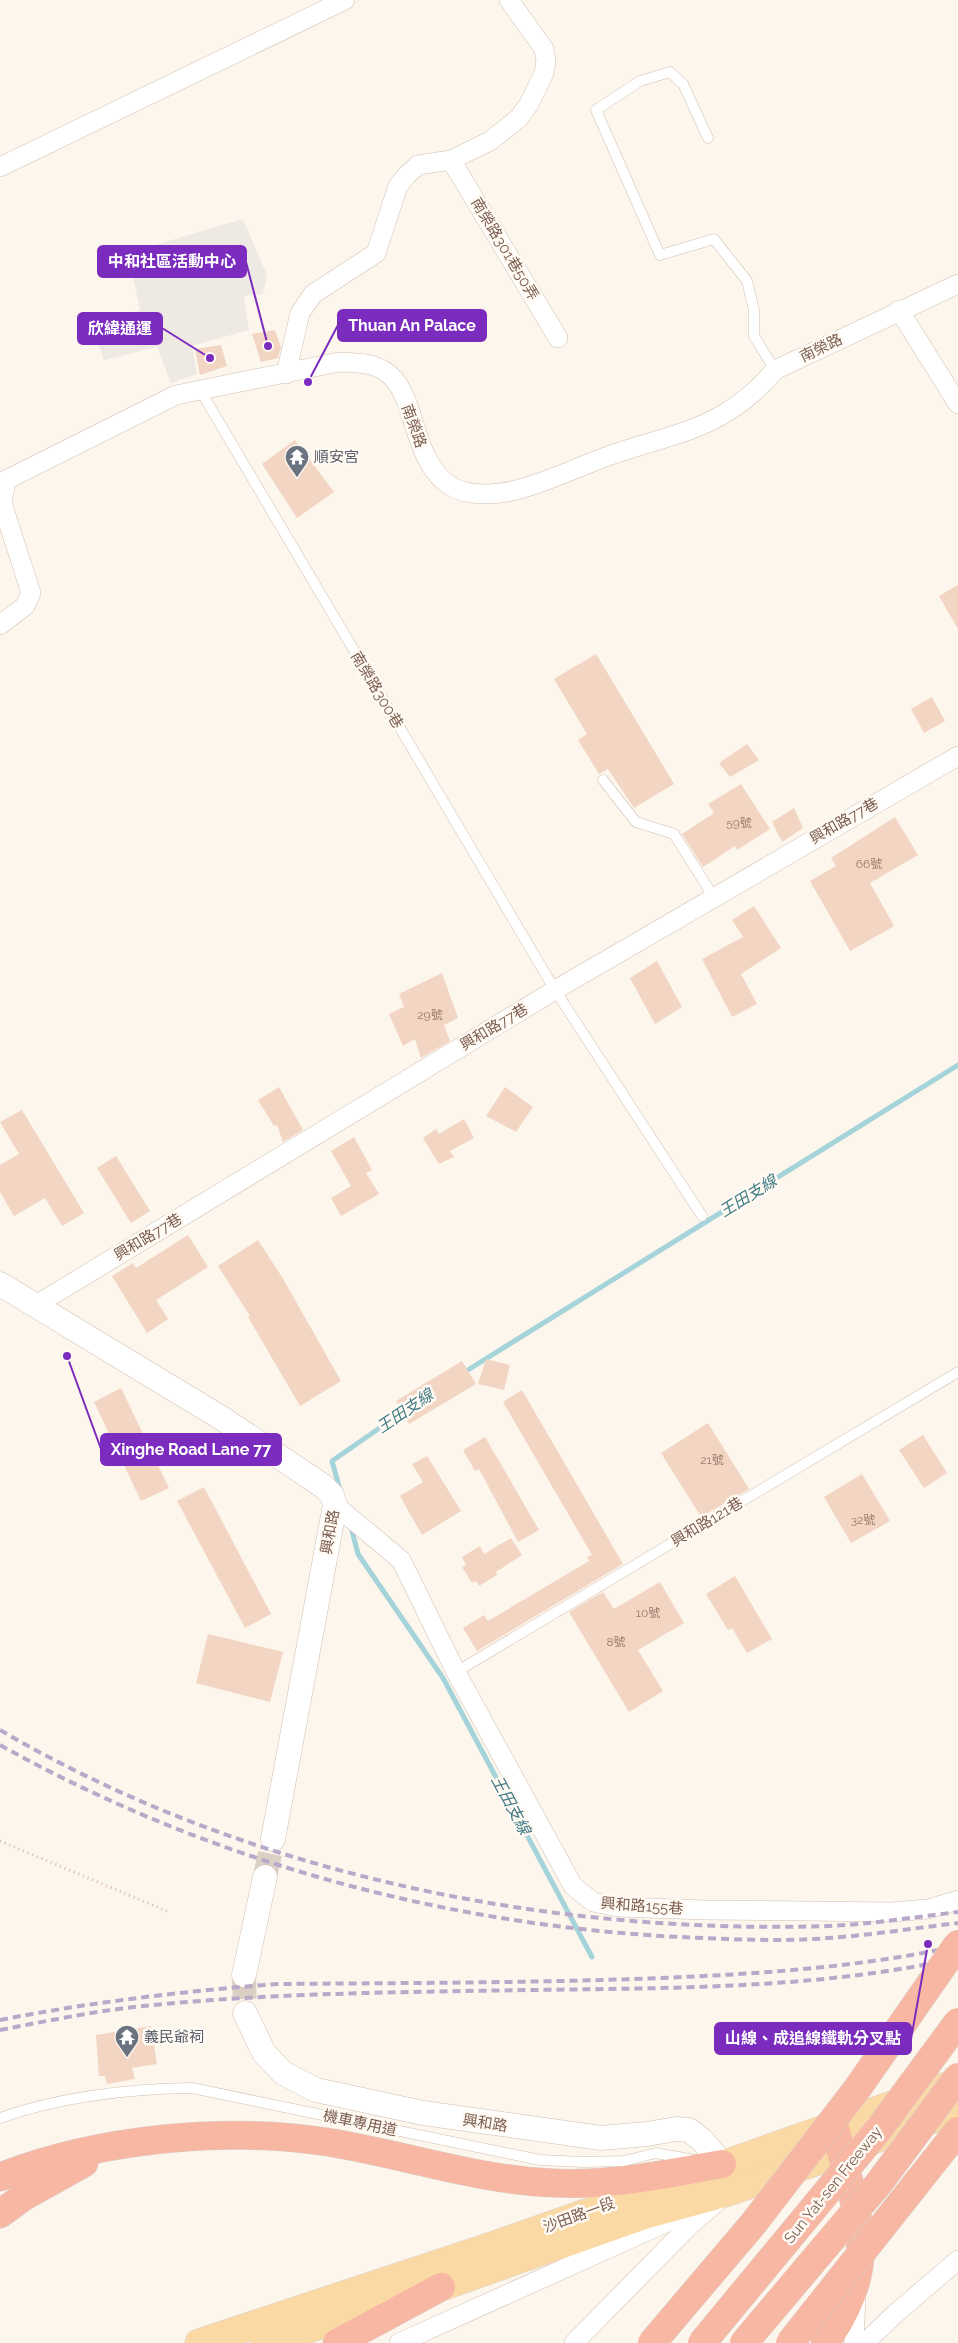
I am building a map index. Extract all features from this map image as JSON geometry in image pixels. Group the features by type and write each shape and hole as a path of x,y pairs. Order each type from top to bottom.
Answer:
{"highway":[{"path":"652,2343 753,2224 857,2089 958,1944"},
{"name":"Sun Yat-sen Freeway","path":"702,2343 879,2129 958,2022"},
{"path":"744,2343 878,2183 958,2077"},
{"path":"825,2343 840,2321 857,2282 862,2253 861,2229 834,2124"},
{"path":"790,2343 958,2131"},
{"path":"0,2177 26,2167 114,2147 185,2137 268,2137 327,2142 498,2179 554,2184 613,2183 722,2164"},
{"path":"0,2214 23,2197 114,2147"},
{"path":"337,2343 441,2288"}],"main road":[{"name":"沙田路一段","path":"199,2343 489,2247 834,2124 958,2082"},
{"name":"沙田路一段","path":"264,2343 441,2288 644,2215 728,2192 841,2153 903,2128 958,2112"}],"street":[{"path":"0,167 345,0"},
{"path":"286,374 300,314 313,294 376,252 398,186 406,175 418,165 452,160 490,141 519,118 538,90 546,61 544,49 509,0"},
{"name":"南榮路301巷50弄","path":"452,160 558,338"},
{"name":"南榮路","path":"0,625 25,606 31,593 5,530 2,503 6,480 176,395 339,362 364,363 386,372 394,380 405,399 427,460 438,476 450,486 469,494 501,493 542,481 616,453 679,435 726,413 756,392 775,370 899,310 958,284"},
{"path":"899,310 958,404"},
{"name":"興和路77巷","path":"36,1305 555,990 713,896 958,756"},
{"name":"興和路","path":"0,1284 223,1419 323,1486 332,1495 336,1505 273,1839"},
{"name":"興和路155巷","path":"336,1505 401,1560 456,1672 573,1886 593,1902 618,1907 706,1910 892,1912 928,1909 958,1900"},
{"path":"244,1974 265,1877"},
{"name":"興和路","path":"246,2013 264,2053 282,2073 316,2090 423,2113 601,2138 647,2134 676,2129 688,2130 702,2140 722,2164 728,2192"},
{"path":"574,2343 689,2226 728,2192"},
{"name":"沙田路一段","path":"399,2343 676,2218 728,2192"},
{"path":"865,2343 894,2314 958,2260"},
{"path":"854,2343 857,2282"}],"lane":[{"path":"708,138 683,84 670,72 640,81 596,110 660,255 714,239 747,281 754,310 754,336 775,370"},
{"name":"南榮路300巷","path":"200,390 555,990 702,1216"},
{"path":"603,780 636,822 674,834 713,896"},
{"name":"興和路121巷","path":"456,1672 958,1372"},
{"name":"機車專用道","path":"0,2118 25,2109 90,2095 149,2089 192,2088 540,2160 624,2161 656,2154 722,2164"}],"path":[{"path":"0,1841 169,1912"}],"shaded area":[{"path":"243,219 267,275 263,294 244,296 249,330 192,346 197,374 171,383 157,347 104,360 93,331 140,310 128,253"}],"building":[{"path":"275,330 281,347 278,358 261,362 252,334"},
{"path":"221,345 227,366 200,375 195,349"},
{"name":"順安宮","path":"295,440 334,492 297,518 262,464"},
{"path":"958,585 958,629 939,596"},
{"path":"596,654 674,784 634,808 608,769 599,774 578,740 587,734 554,679"},
{"path":"932,697 945,721 924,733 911,709"},
{"path":"747,744 759,760 730,777 719,763"},
{"path":"741,784 770,829 737,850 735,846 703,867 682,834 714,813 708,804"},
{"path":"794,808 803,828 782,842 772,822"},
{"path":"895,817 918,855 870,883 894,926 850,951 810,881 836,866 831,858"},
{"path":"754,906 781,948 741,974 757,1004 732,1017 702,959 743,937 732,920"},
{"path":"657,961 682,1007 655,1024 630,978"},
{"path":"442,973 458,1018 444,1025 450,1041 421,1058 415,1039 403,1046 389,1014 404,1007 399,994"},
{"path":"279,1087 303,1130 283,1142 277,1125 274,1126 258,1100"},
{"path":"505,1087 533,1107 516,1132 486,1116"},
{"path":"22,1110 84,1213 62,1226 45,1198 14,1216 0,1192 0,1165 19,1154 0,1122"},
{"path":"464,1119 474,1138 450,1151 454,1157 439,1164 423,1138 436,1129 439,1134"},
{"path":"354,1137 372,1170 366,1173 379,1194 341,1216 331,1198 351,1186 331,1151"},
{"path":"116,1156 150,1211 131,1223 97,1168"},
{"path":"188,1235 208,1267 156,1300 168,1319 147,1333 112,1276 133,1263 136,1268"},
{"path":"258,1240 282,1277 341,1381 300,1406 248,1317 250,1316 218,1266"},
{"path":"486,1359 510,1365 504,1390 478,1384"},
{"path":"462,1361 476,1384 409,1424 396,1401"},
{"path":"121,1388 169,1488 141,1501 94,1402"},
{"path":"522,1390 623,1564 477,1651 463,1628 484,1615 488,1621 589,1561 587,1557 592,1555 503,1402"},
{"path":"708,1423 749,1489 701,1517 661,1453"},
{"path":"923,1435 947,1473 924,1488 899,1450"},
{"path":"485,1437 539,1530 518,1542 479,1469 475,1471 463,1450"},
{"path":"427,1456 461,1511 422,1535 400,1496 423,1482 412,1464"},
{"path":"862,1474 890,1521 851,1543 824,1497"},
{"path":"204,1487 271,1614 245,1628 177,1501"},
{"path":"511,1538 522,1555 496,1572 497,1575 479,1586 476,1581 472,1583 462,1567 466,1565 462,1557 480,1546 484,1554"},
{"path":"735,1576 772,1639 747,1653 732,1628 728,1630 706,1594"},
{"path":"660,1582 684,1623 638,1650 663,1691 629,1712 569,1612 603,1592 614,1609"},
{"path":"208,1634 283,1652 270,1702 196,1683"},
{"name":"義民爺祠","path":"151,2026 157,2064 132,2068 135,2079 107,2084 105,2076 99,2076 96,2035"}],"waterway":[{"name":"王田支線","path":"463,1373 958,1065"},
{"name":"王田支線","path":"340,1490 332,1461 407,1409"},
{"name":"王田支線","path":"351,1527 358,1554 443,1678 592,1957"}],"tunnel":[{"path":"265,1877 273,1839"},
{"path":"244,1975 245,2013"}],"railway":[{"path":"0,1730 95,1780 194,1823 296,1858 401,1885 507,1906 615,1919 722,1926 829,1926 958,1912"},
{"path":"0,1745 79,1786 161,1822 244,1854 329,1880 415,1902 503,1918 591,1930 680,1937 773,1940 811,1939 845,1937 958,1923"},
{"path":"0,2020 139,1998 278,1984 456,1983 716,1975 797,1970 878,1960 958,1946"},
{"path":"0,2030 71,2016 143,2006 239,1998 336,1994 638,1989 745,1985 852,1976 958,1958"}],"place":[{"name":"中和社區活動中心","path":"268,346"},
{"name":"欣緯通運","path":"210,358"},
{"name":"Thuan An Palace","path":"308,382"},
{"name":"順安宮","path":"297,478"},
{"name":"Xinghe Road Lane 77","path":"67,1356"},
{"name":"山線、成追線鐵軌分叉點","path":"928,1944"},
{"name":"義民爺祠","path":"127,2058"}]}
